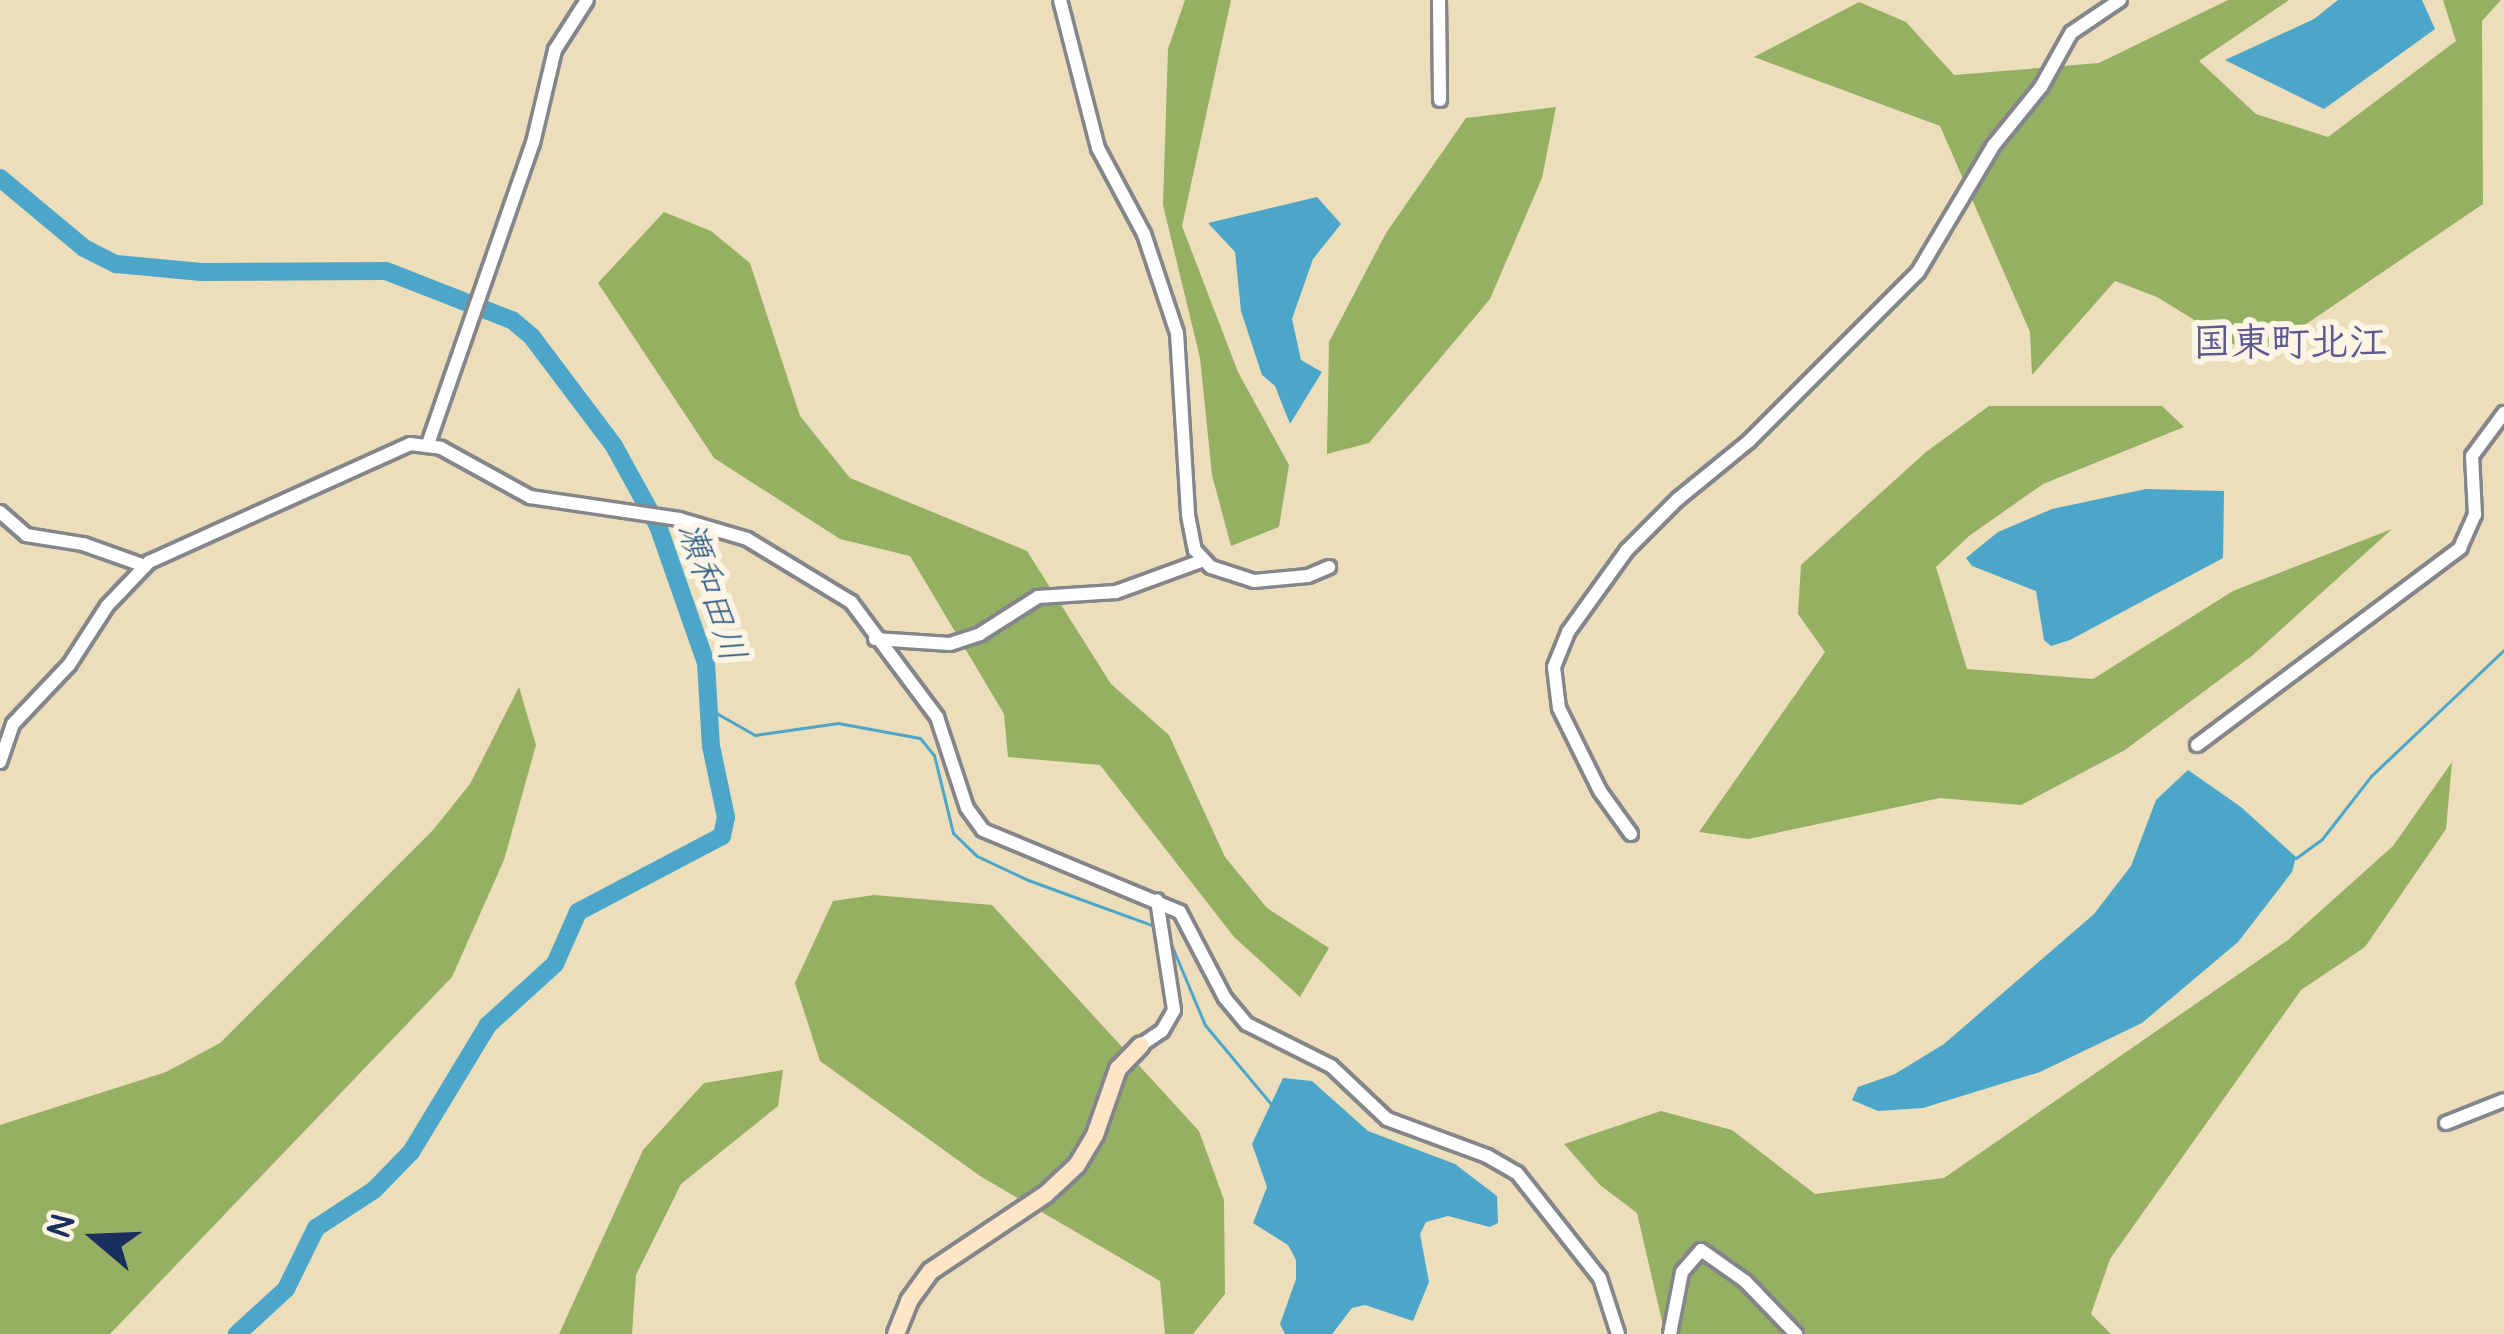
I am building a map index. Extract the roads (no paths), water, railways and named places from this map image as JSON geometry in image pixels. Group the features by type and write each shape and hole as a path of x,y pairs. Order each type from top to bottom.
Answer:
{"street":[{"path":"428,444 532,143 559,40 587,0"},
{"path":"1060,0 1097,148 1144,234 1177,334 1188,515 1201,560"},
{"path":"1439,0 1440,100"},
{"path":"1631,834 1600,790 1559,708 1553,675 1563,640 1628,550 1678,499 1749,442 1926,262 1993,146 2041,88 2076,22 2120,0"},
{"path":"2197,745 2460,548 2475,515 2472,456 2504,413"},
{"path":"0,762 13,724 70,665 107,606 145,566 405,445 428,444 530,497 679,519 756,542 790,568 841,592 937,718 967,808 983,830 1186,916 1226,998 1247,1024 1331,1066 1387,1119 1487,1156 1523,1179 1600,1278 1618,1334"},
{"path":"0,512 26,535 83,544 145,566"},
{"path":"875,639 950,644 980,634 1038,598 1116,592 1201,560 1253,581 1308,576 1330,567"},
{"path":"896,1334 916,1289 940,1262 1046,1194 1077,1165 1095,1135 1118,1069 1166,1026 1174,1010 1157,900"},
{"path":"2446,1123 2504,1100"},
{"path":"1670,1334 1682,1272 1691,1255 1701,1250 1745,1281 1796,1334"}],"water":[{"path":"2338,0 2422,0 2435,29 2324,109 2225,60 2314,19"},
{"path":"1317,197 1341,224 1313,259 1292,319 1301,360 1322,372 1290,424 1275,386 1262,375 1241,311 1235,252 1208,223"},
{"path":"2146,489 2224,491 2223,558 2070,640 2051,646 2044,640 2036,591 1972,566 1966,558 1998,532 2052,509"},
{"path":"2188,770 2241,807 2296,857 2292,872 2238,942 2142,1023 2040,1072 1923,1108 1878,1111 1852,1100 1858,1087 1895,1074 1944,1044 2094,914 2131,866 2156,800"},
{"path":"1283,1078 1312,1081 1368,1131 1455,1164 1497,1196 1498,1223 1490,1227 1448,1216 1426,1222 1420,1234 1429,1282 1413,1321 1365,1305 1352,1308 1332,1334 1285,1334 1280,1324 1296,1279 1296,1260 1288,1245 1253,1223 1267,1187 1252,1144"}],"waterway":[{"name":"瀬和田川","path":"0,178 84,248 116,264 202,272 386,271 512,320 532,337 614,446 658,526 706,663 711,746 726,817 722,836 578,912 555,964 488,1025 411,1152 374,1190 316,1228 286,1289 237,1334"},
{"path":"2296,858 2322,839 2371,776 2504,650"},
{"path":"711,710 755,735 838,723 920,738 934,755 953,833 977,856 1028,880 1157,927"},
{"path":"1168,937 1205,1025 1272,1105"}],"district":[{"name":"国東町北江","path":"2290,343"}]}
